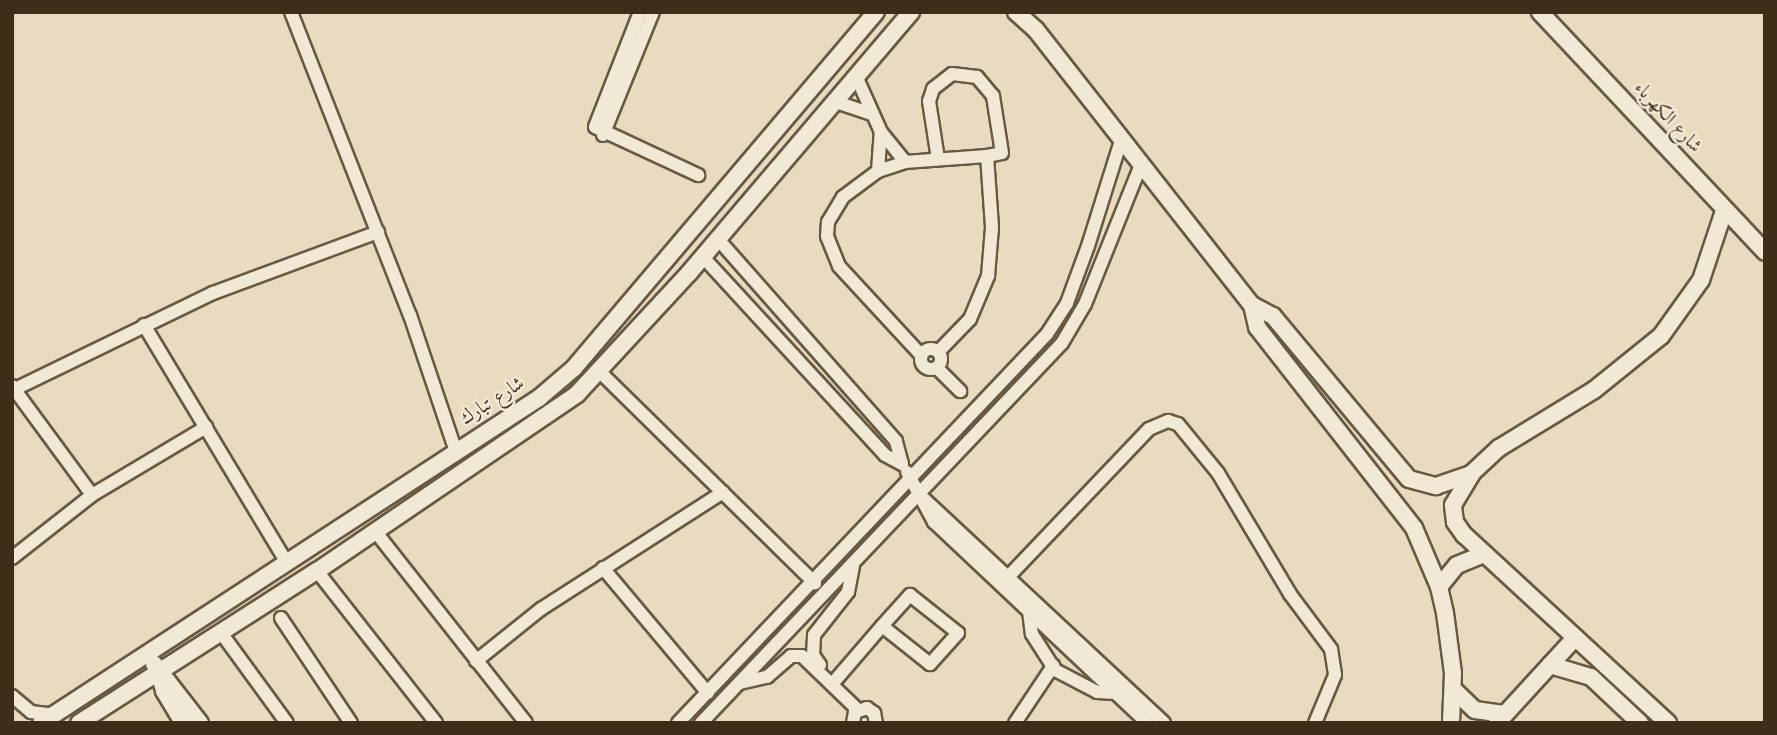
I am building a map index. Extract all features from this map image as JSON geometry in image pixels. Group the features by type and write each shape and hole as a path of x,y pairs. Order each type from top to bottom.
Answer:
{"street":[{"path":"290,12 378,232 456,452"},
{"path":"640,12 595,122 603,135 698,175"},
{"path":"603,135 653,12"},
{"name":"شارع تبارك","path":"47,719 539,398 610,328 876,12"},
{"path":"79,723 222,634 521,436 599,371 703,257 911,12"},
{"path":"1016,12 1035,30 1252,305 1273,316 1409,479 1436,486 1472,472"},
{"path":"1028,12 1035,30"},
{"name":"شارع الكهرباء","path":"1540,12 1765,252"},
{"path":"937,368 926,369 921,355 870,304 830,249 828,222 834,209 854,186 878,171 905,162 987,156 1003,151 993,96 987,85 965,74 941,80 929,101 938,159"},
{"path":"856,76 881,132 905,162"},
{"path":"833,101 872,114"},
{"path":"878,171 881,132"},
{"path":"678,723 815,583 1055,324 1088,246 1121,141"},
{"path":"762,150 779,166"},
{"path":"938,352 971,319 989,276 992,227 987,156"},
{"path":"701,723 920,495 1075,325 1141,165"},
{"path":"1668,723 1458,529 1453,513 1455,497 1472,472 1513,438 1624,369 1661,336 1701,280 1724,211"},
{"path":"92,495 14,387 144,325 298,258 378,232"},
{"path":"718,239 896,441 902,464 934,522 1147,723"},
{"path":"671,257 689,273"},
{"path":"703,257 885,455 902,464"},
{"path":"1252,305 1257,327 1403,512 1439,587 1451,643 1451,723"},
{"path":"144,325 287,563"},
{"path":"610,328 625,344"},
{"path":"921,355 927,350 938,352"},
{"path":"937,368 941,361 938,352"},
{"path":"937,368 960,391"},
{"path":"599,371 815,583"},
{"path":"826,390 839,378"},
{"path":"1009,576 1149,429 1168,421 1178,424 1218,474 1290,594 1331,649 1335,675 1315,723"},
{"path":"12,558 92,495 206,427"},
{"path":"477,661 603,568 723,492"},
{"path":"920,495 1164,723"},
{"path":"374,531 526,723"},
{"path":"1439,587 1457,565 1484,554"},
{"path":"802,656 812,645 819,626 848,592 853,566"},
{"path":"603,568 708,693"},
{"path":"317,571 436,723"},
{"path":"257,583 270,602"},
{"path":"833,683 882,626 913,595 958,633 930,664 882,626"},
{"path":"797,601 808,612"},
{"path":"1029,611 1032,634 1058,671 1073,676 1097,692 1116,693"},
{"path":"281,618 351,723"},
{"path":"222,634 287,723"},
{"path":"1453,689 1475,710 1501,718 1575,638"},
{"path":"812,645 822,672"},
{"path":"148,655 200,723"},
{"path":"740,682 767,677 791,656 802,656 833,683 855,716 871,710 878,722"},
{"path":"1550,666 1591,677 1640,723"},
{"path":"1015,723 1058,671"},
{"path":"159,672 164,691 183,723"},
{"path":"12,696 31,712 47,719"},
{"path":"1001,723 1006,723"}]}
